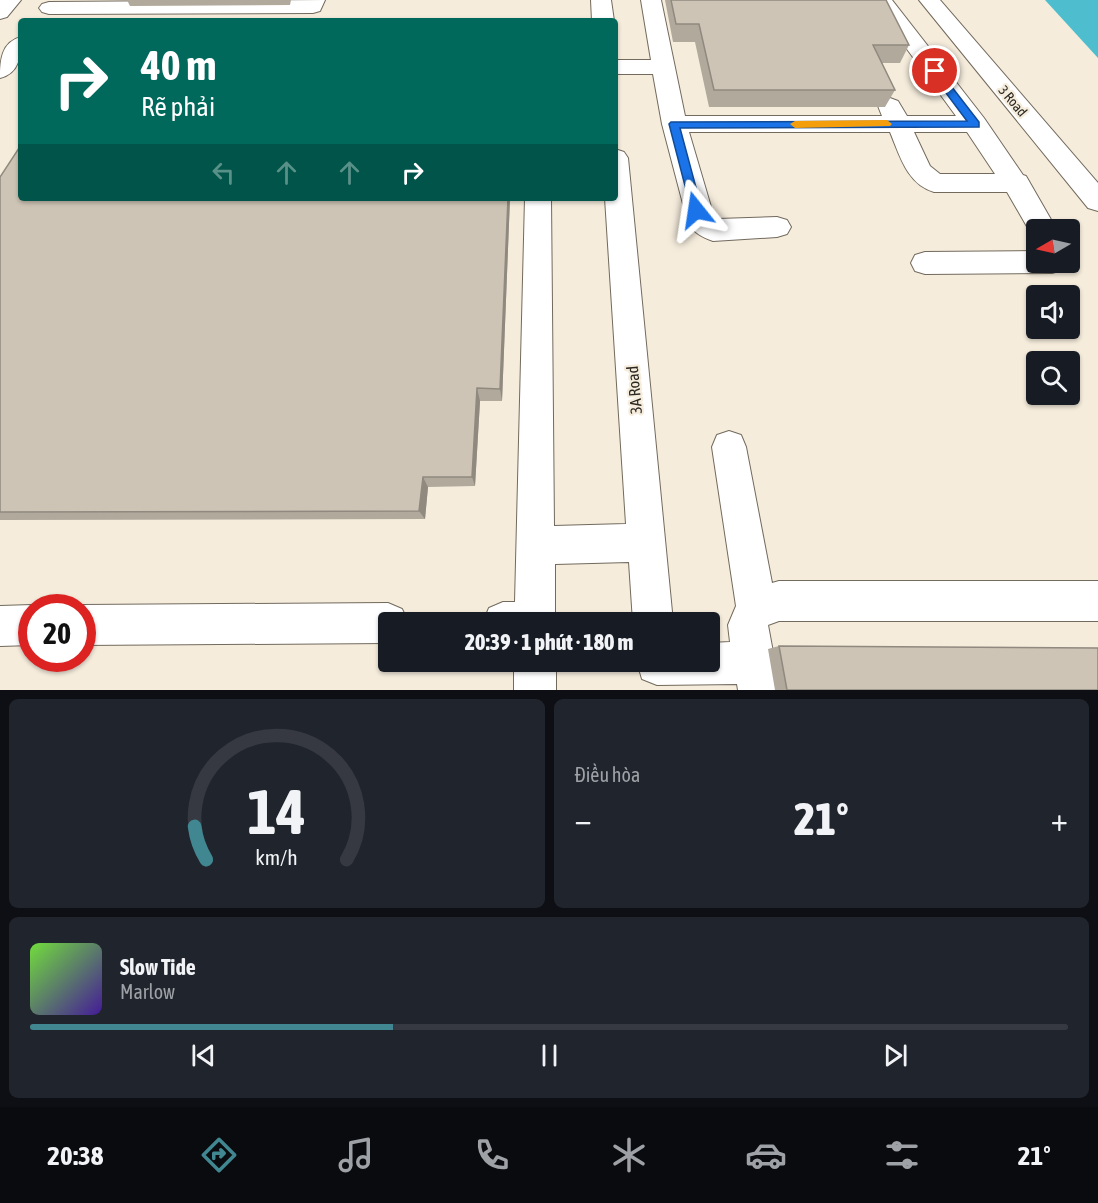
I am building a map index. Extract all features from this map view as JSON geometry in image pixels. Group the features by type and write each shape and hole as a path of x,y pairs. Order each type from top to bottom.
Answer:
{"street":[{"path":"0,13 11,0"},
{"path":"47,10 103,4 313,7 315,0"},
{"path":"601,0 603,18"},
{"path":"651,0 674,124 702,223 713,230 777,227"},
{"path":"882,0 1017,183 1037,219"},
{"name":"3 Road","path":"929,0 1098,201"},
{"path":"0,71 18,48"},
{"path":"618,67 663,67"},
{"path":"880,83 920,172 934,183 1017,183"},
{"path":"674,124 975,124"},
{"name":"3A Road","path":"618,194 652,612"},
{"path":"535,612 538,201"},
{"path":"925,263 1026,262"},
{"path":"657,672 757,677 748,625 756,608 729,447"},
{"path":"536,545 647,543"},
{"path":"756,608 779,601 1098,601"},
{"path":"96,625 378,623"},
{"path":"0,626 18,625"},
{"path":"535,672 535,690"}],"water":[{"path":"1045,0 1098,0 1098,58"}],"building":[{"path":"671,0 886,0 909,45 873,45 895,90 714,90 699,24 676,24"},
{"path":"18,150 18,201 508,201 500,389 477,388 472,477 423,477 419,511 0,512 0,177"},
{"path":"779,646 1098,648 1098,690 787,690"}],"slow traffic":[{"path":"795,124 887,124"}],"route":[{"path":"696,210 674,124 975,124 935,71"}]}
